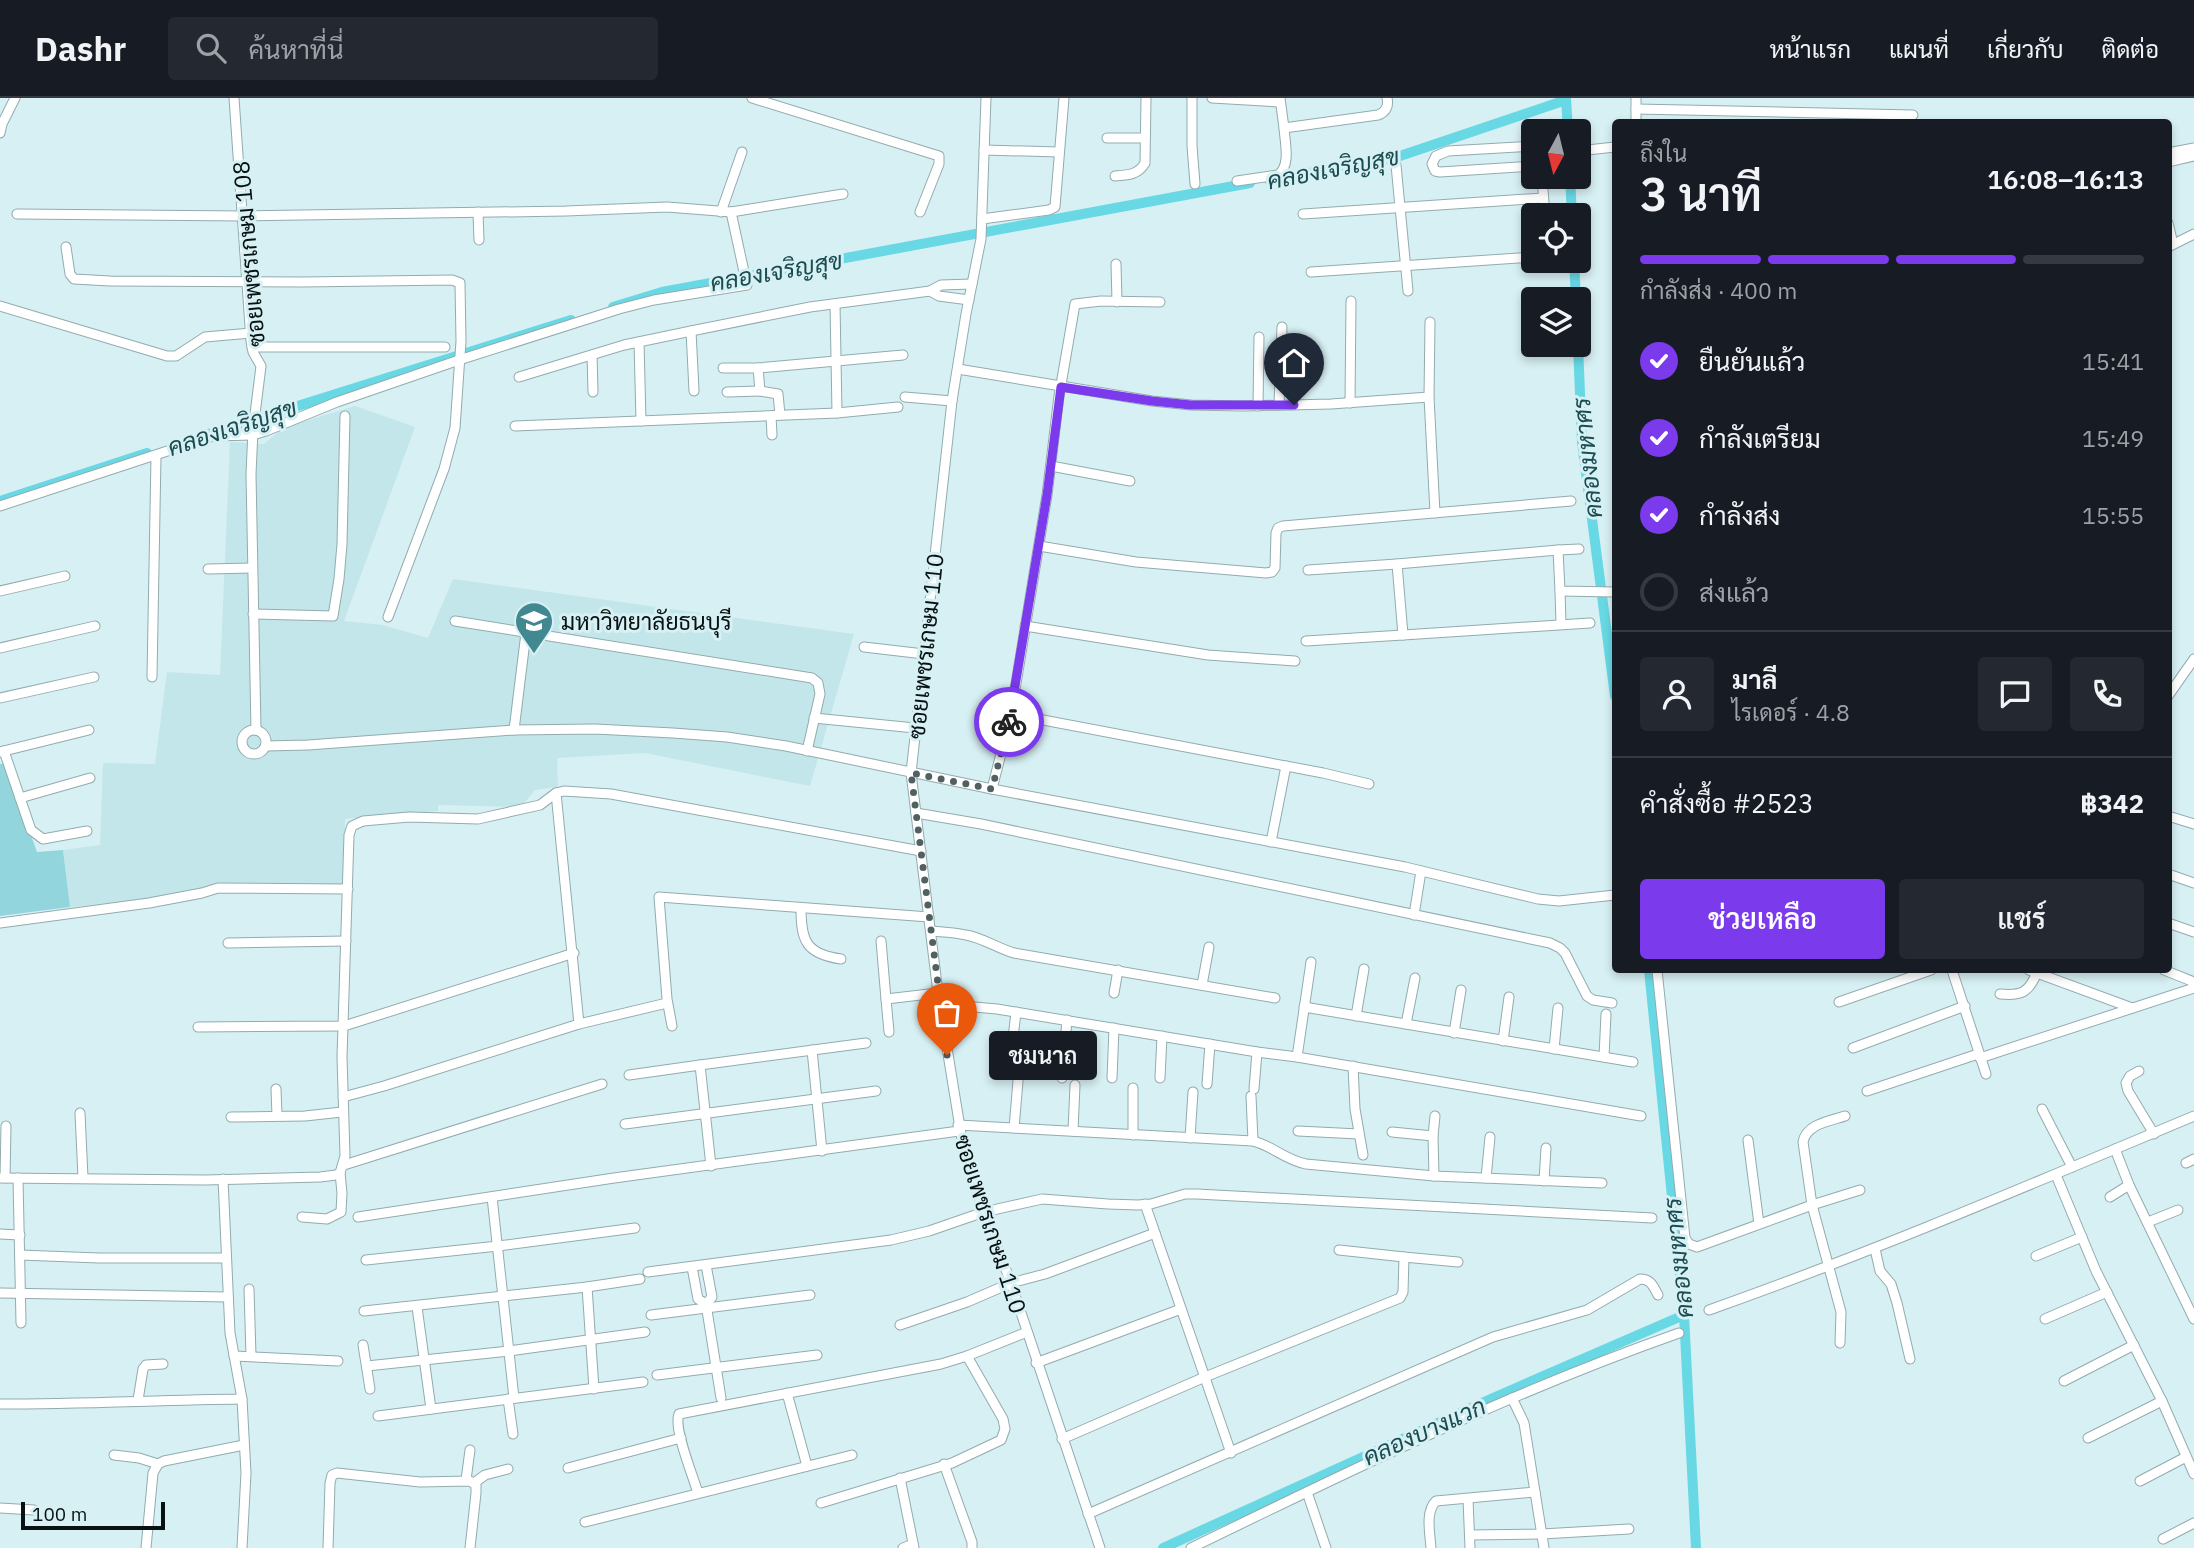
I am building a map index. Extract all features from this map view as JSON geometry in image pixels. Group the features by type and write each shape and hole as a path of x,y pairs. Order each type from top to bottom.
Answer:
{"street":[{"path":"0,133 15,98"},
{"name":"ซอยเพชรเกษม 108","path":"234,98 252,347 261,366 253,432 252,568 256,730"},
{"path":"752,98 939,156 939,164 920,212"},
{"name":"ซอยเพชรเกษม 110","path":"986,98 981,239 953,401 911,773 938,993 959,1128 984,1212 1100,1548"},
{"path":"982,222 1055,208 1064,98"},
{"path":"1115,176 1134,174 1141,170 1145,163 1146,98"},
{"path":"1192,98 1195,184"},
{"path":"1212,98 1280,100 1286,166 1283,172 1237,181"},
{"path":"1284,128 1378,115 1387,108 1387,98"},
{"path":"1636,98 1636,119"},
{"path":"1636,109 1913,115"},
{"path":"1107,138 1145,138"},
{"path":"1591,149 1612,146"},
{"path":"1521,147 1448,151 1436,156 1432,164 1435,171 1440,172 1521,167"},
{"path":"984,150 1059,152"},
{"path":"720,212 742,152"},
{"path":"2172,153 2193,154"},
{"path":"2172,161 2193,154"},
{"path":"1396,165 1408,291"},
{"path":"1543,189 1544,203"},
{"path":"17,214 243,216 667,207 732,212 843,194"},
{"path":"1303,214 1543,198"},
{"path":"478,212 479,240"},
{"path":"0,506 213,436 253,432 460,358 619,309 746,283 732,212"},
{"path":"2172,245 2194,234"},
{"path":"66,247 70,274 74,279 457,280 461,288 461,341 455,428 444,469 388,617"},
{"path":"1311,272 1521,258"},
{"path":"1116,264 1117,302"},
{"path":"519,377 639,342 691,331 810,307 930,291 941,285 972,284"},
{"path":"930,291 939,296 969,300"},
{"path":"1350,403 1351,301"},
{"path":"992,789 1011,714 1075,304 1160,302"},
{"path":"835,304 837,413"},
{"path":"0,306 167,356 176,356 205,337 251,333"},
{"path":"1430,322 1429,397 1435,513"},
{"path":"1279,405 1282,327"},
{"path":"691,331 694,391"},
{"path":"1258,406 1259,337"},
{"path":"639,342 641,421"},
{"path":"252,347 445,347"},
{"path":"592,355 593,393"},
{"path":"723,368 758,368 902,355"},
{"path":"758,368 760,391"},
{"path":"958,369 1191,405 1350,403 1429,397"},
{"path":"727,392 760,391 778,394 772,435"},
{"path":"905,397 953,401"},
{"path":"515,426 837,413 898,407"},
{"path":"253,614 333,616 340,579 345,416"},
{"path":"152,677 156,456"},
{"path":"1051,466 1130,481"},
{"path":"1039,546 1136,562 1266,573 1275,568 1276,533 1278,528 1283,526 1571,501"},
{"path":"1308,570 1578,549"},
{"path":"1558,550 1561,624"},
{"path":"1397,564 1403,635"},
{"path":"208,569 252,568"},
{"path":"0,591 65,576"},
{"path":"1560,591 1612,592"},
{"path":"455,621 812,678 818,683 820,694 807,751"},
{"path":"1306,641 1590,623"},
{"path":"0,648 95,626"},
{"path":"1025,626 1208,655 1295,660"},
{"path":"514,730 526,633"},
{"path":"864,647 924,654"},
{"path":"2172,690 2194,659"},
{"path":"0,698 94,677"},
{"path":"1011,714 1369,784"},
{"path":"814,718 915,728"},
{"path":"266,746 264,736 256,730 251,730 244,736 243,746 248,752 256,754 266,746 514,730 595,729 727,737 1420,871 1538,899 1559,901 1612,895"},
{"path":"87,831 43,839 37,836 31,830 2,752 89,730"},
{"path":"1271,842 1286,766"},
{"path":"20,798 90,778"},
{"path":"302,1217 327,1219 341,1212 349,835 352,826 357,822 409,817 478,819 540,805 556,793 574,790 611,794 921,851"},
{"path":"556,793 579,1024"},
{"path":"916,813 981,824 1550,943 1565,953 1587,996 1593,1000 1612,1003"},
{"path":"2172,817 2194,824"},
{"path":"1414,915 1420,871"},
{"path":"2172,875 2194,883"},
{"path":"0,923 149,903 218,888 348,889"},
{"path":"672,1027 667,1003 659,897 929,917"},
{"path":"801,908 802,934 806,944 828,957 841,959"},
{"path":"2172,924 2194,932"},
{"path":"931,931 966,935 1014,953 1275,998"},
{"path":"228,943 346,941"},
{"path":"881,941 890,1031"},
{"path":"1202,985 1209,947"},
{"path":"198,1027 344,1026 574,953"},
{"path":"1297,1057 1311,962"},
{"path":"1356,1016 1364,969"},
{"path":"1114,993 1118,970"},
{"path":"1657,973 1685,1238 1689,1244 1697,1247 1860,1190"},
{"path":"1839,1002 1922,973"},
{"path":"1953,973 1986,1074"},
{"path":"2000,994 2012,995 2026,991 2031,986 2033,973"},
{"path":"2038,973 2132,1008"},
{"path":"2172,973 2194,982"},
{"path":"1406,1024 1415,978"},
{"path":"1867,1091 2089,1024 2194,988"},
{"path":"1454,1033 1461,990"},
{"path":"886,999 938,993"},
{"path":"1503,1041 1510,997"},
{"path":"343,1097 579,1024 667,1003"},
{"path":"940,1004 1067,1020 1642,1116"},
{"path":"1853,1048 1965,1006"},
{"path":"1304,1007 1633,1062"},
{"path":"1554,1049 1558,1007"},
{"path":"1009,1073 1016,1012"},
{"path":"1604,1057 1606,1014"},
{"path":"1062,1078 1067,1020"},
{"path":"1112,1077 1114,1028"},
{"path":"1160,1079 1162,1036"},
{"path":"629,1075 866,1043"},
{"path":"1207,1084 1210,1044"},
{"path":"812,1050 821,1151"},
{"path":"1253,1141 1253,1093 1257,1052"},
{"path":"700,1065 711,1166"},
{"path":"1353,1066 1355,1109 1363,1155"},
{"path":"2139,1071 2130,1076 2126,1083 2154,1134"},
{"path":"1014,1128 1018,1081"},
{"path":"6,1126 3,1178 320,1177 336,1175 342,1169 602,1084"},
{"path":"1073,1131 1075,1085"},
{"path":"1133,1088 1133,1135"},
{"path":"275,1089 277,1116"},
{"path":"625,1124 876,1091"},
{"path":"1190,1138 1193,1092"},
{"path":"2042,1109 2071,1167"},
{"path":"231,1117 342,1112"},
{"path":"79,1113 83,1178"},
{"path":"1434,1176 1435,1116"},
{"path":"1840,1343 1841,1312 1812,1205 1803,1142 1804,1135 1809,1130 1845,1116"},
{"path":"1709,1310 1829,1263 1875,1249 2194,1116"},
{"path":"358,1217 821,1151 959,1128 1014,1128 1253,1141 1275,1149 1290,1161 1306,1164 1434,1176 1602,1183"},
{"path":"1298,1131 1359,1134"},
{"path":"1392,1132 1433,1136"},
{"path":"1486,1178 1490,1137"},
{"path":"1748,1140 1759,1224"},
{"path":"1544,1181 1546,1148"},
{"path":"2115,1149 2129,1185 2189,1294 2194,1319"},
{"path":"2056,1175 2107,1292 2162,1401 2194,1475"},
{"path":"18,1178 21,1323"},
{"path":"223,1179 230,1333 242,1399 246,1473 242,1548"},
{"path":"2110,1197 2129,1185"},
{"path":"364,1311 587,1287 692,1267 891,1240 929,1231 984,1212 1042,1199 1145,1204 1185,1194 1197,1194 1652,1218"},
{"path":"492,1197 509,1351 513,1434"},
{"path":"1145,1204 1231,1453"},
{"path":"2148,1222 2178,1210"},
{"path":"366,1260 635,1228"},
{"path":"900,1325 1010,1283 1045,1274 1155,1233"},
{"path":"0,1234 20,1235"},
{"path":"2036,1256 2082,1237"},
{"path":"1875,1249 1880,1270 1891,1284 1910,1359"},
{"path":"1339,1250 1458,1262"},
{"path":"20,1255 226,1258"},
{"path":"1062,1439 1205,1377 1400,1298 1403,1292 1404,1257"},
{"path":"706,1265 712,1297 707,1306 721,1398"},
{"path":"692,1267 698,1299 707,1306"},
{"path":"1088,1514 1493,1337 1587,1310 1640,1279 1651,1282 1658,1295"},
{"path":"587,1287 594,1389"},
{"path":"249,1289 251,1356"},
{"path":"2045,1319 2107,1292"},
{"path":"0,1293 228,1297"},
{"path":"651,1315 810,1295"},
{"path":"417,1307 431,1409"},
{"path":"1036,1363 1181,1309"},
{"path":"368,1366 509,1351 645,1332"},
{"path":"698,1493 681,1438 677,1420 679,1413 902,1372 967,1356 1027,1332"},
{"path":"1191,1548 1512,1398 1597,1362 1679,1333"},
{"path":"363,1345 370,1389"},
{"path":"2064,1381 2134,1345"},
{"path":"657,1375 817,1355"},
{"path":"234,1356 338,1360"},
{"path":"821,1503 944,1464 1001,1440 1004,1432 1003,1419 967,1356"},
{"path":"138,1400 143,1369 146,1365 163,1364"},
{"path":"378,1416 643,1382"},
{"path":"787,1393 807,1466"},
{"path":"1512,1398 1524,1423 1544,1548"},
{"path":"0,1405 242,1399"},
{"path":"2088,1438 2162,1401"},
{"path":"568,1468 681,1438"},
{"path":"146,1548 153,1473 158,1464 244,1445"},
{"path":"470,1450 470,1482"},
{"path":"114,1455 158,1464"},
{"path":"585,1521 852,1455"},
{"path":"2140,1481 2186,1457"},
{"path":"944,1464 972,1548"},
{"path":"328,1548 332,1475 337,1473 420,1482 470,1482 508,1469"},
{"path":"900,1478 913,1546 903,1548"},
{"path":"470,1482 476,1485 470,1548"},
{"path":"1307,1492 1326,1548"},
{"path":"1431,1548 1429,1520 1431,1506 1436,1501 1535,1492"},
{"path":"1468,1499 1470,1548"},
{"path":"0,1507 34,1510"},
{"path":"2163,1539 2194,1523"},
{"path":"1470,1535 1629,1529"}],"shaded area":[{"name":"มหาวิทยาลัยธนบุรี","path":"355,406 415,427 344,621 383,625 428,638 453,579 854,634 810,786 645,753 557,758 558,787 535,790 521,807 438,805 438,811 345,819 345,886 213,888 148,899 70,907 63,850 100,845 103,763 155,764 167,672 220,675 230,442 264,444 283,428"},
{"path":"5,763 37,852 63,850 70,907 0,916 0,764"}],"waterway":[{"name":"คลองมหาศร","path":"1566,98 1567,119"},
{"name":"คลองเจริญสุข","path":"1269,180 1394,158 1566,100"},
{"name":"คลองเจริญสุข","path":"613,307 662,292 1250,183"},
{"name":"คลองมหาศร","path":"1571,189 1571,203"},
{"name":"คลองมหาศร","path":"1575,273 1575,287"},
{"name":"คลองเจริญสุข","path":"202,436 571,320"},
{"name":"คลองมหาศร","path":"1578,357 1582,442 1612,673"},
{"name":"คลองเจริญสุข","path":"0,501 147,453"},
{"name":"คลองมหาศร","path":"1649,973 1684,1315 1696,1548"},
{"name":"คลองบางแวก","path":"1163,1548 1493,1398 1684,1315"}],"way so far":[{"path":"947,1055 911,773 992,789 1009,722"}],"place":[{"name":"มหาวิทยาลัยธนบุรี","path":"534,655"},
{"name":"ชมนาถ","path":"947,1055"}],"route":[{"path":"1009,722 1047,495 1061,387 1191,405 1294,405"}]}
